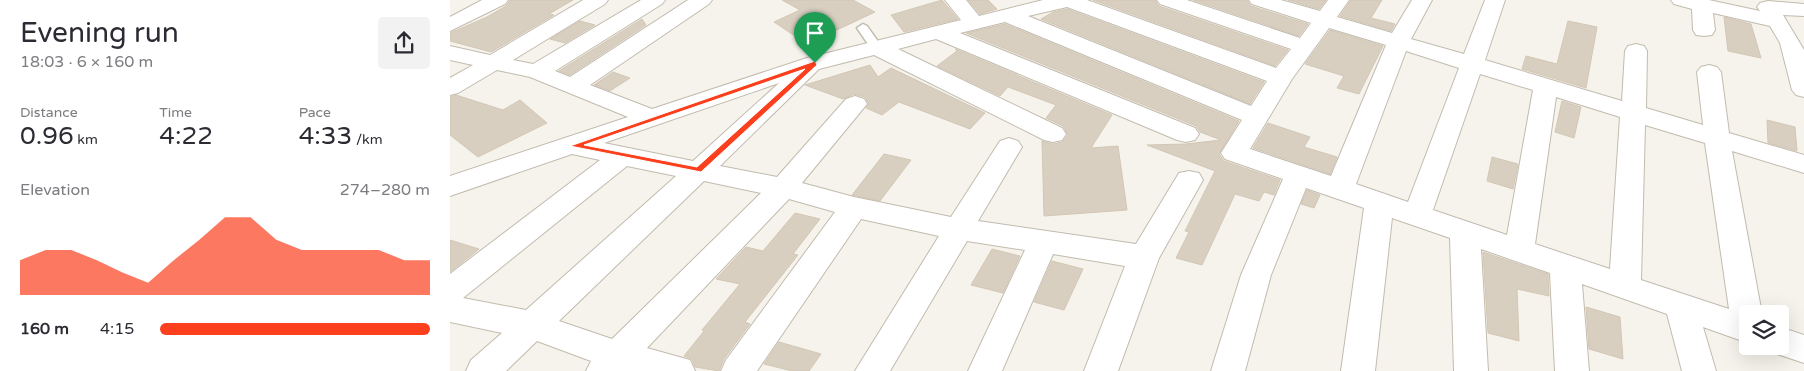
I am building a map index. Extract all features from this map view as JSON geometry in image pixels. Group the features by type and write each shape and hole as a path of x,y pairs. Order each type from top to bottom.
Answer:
{"street":[{"path":"450,25 498,0"},
{"path":"450,88 598,0"},
{"path":"537,72 655,0"},
{"path":"571,87 702,0"},
{"path":"955,0 975,24"},
{"path":"450,186 574,146 815,63 1010,16 1035,4 1068,0 1281,78"},
{"path":"1167,0 1303,46"},
{"path":"1259,0 1804,164"},
{"path":"1339,0 1326,20 1303,46 1281,78 1234,153 1465,234 1739,326"},
{"path":"1340,189 1398,42 1422,0"},
{"path":"1417,216 1495,0"},
{"path":"1681,0 1702,5 1804,10"},
{"path":"1702,5 1704,30"},
{"path":"1769,9 1797,44 1803,83"},
{"path":"1010,16 1256,117"},
{"path":"940,32 1186,134"},
{"path":"876,47 1053,134"},
{"path":"1625,288 1636,51"},
{"path":"450,52 492,64 537,72 652,118"},
{"path":"483,371 531,324 815,63"},
{"path":"1709,72 1717,138 1744,305"},
{"path":"1519,251 1546,86"},
{"path":"610,364 783,188 855,104"},
{"path":"574,146 783,188 854,207 958,228 1144,257"},
{"path":"872,371 1009,147"},
{"path":"450,291 622,156"},
{"path":"1228,371 1256,275 1298,175"},
{"path":"1101,371 1144,257 1189,180"},
{"path":"1358,371 1379,203"},
{"path":"738,371 854,207"},
{"path":"1465,234 1471,371"},
{"path":"985,371 1044,242"},
{"path":"1565,267 1572,371"},
{"path":"1681,307 1699,371"},
{"path":"450,309 531,324 610,364 678,371"}],"lane":[{"path":"863,28 876,47"}],"building":[{"path":"510,0 573,0 549,14 554,15 491,52 450,41 450,33 487,17 506,6"},
{"path":"782,0 853,0 875,12 807,44 774,22 800,10"},
{"path":"942,0 958,19 904,32 891,15"},
{"path":"968,0 988,0 997,9 980,14"},
{"path":"1093,0 1155,0 1159,6 1288,50 1275,66"},
{"path":"1193,0 1247,0 1251,6 1308,24 1299,36"},
{"path":"1288,0 1326,0 1319,9"},
{"path":"1351,0 1382,0 1371,18 1395,24 1391,31 1340,16"},
{"path":"1067,9 1264,82 1250,104 1041,19 1053,12"},
{"path":"1724,17 1751,24 1761,58 1728,51"},
{"path":"642,19 646,25 570,75 559,71"},
{"path":"580,21 595,25 565,43 550,39"},
{"path":"1568,21 1597,27 1586,88 1522,69 1526,56 1557,64"},
{"path":"1005,24 1239,121 1219,154 1224,161 1280,180 1274,195 1264,192 1259,201 1235,194 1202,265 1176,258 1189,232 1185,231 1215,171 1147,145 1186,144 1221,140 1200,132 1196,126 966,33"},
{"path":"1330,30 1383,46 1359,94 1337,88 1344,76 1305,64"},
{"path":"955,49 1112,115 1091,148 1118,146 1127,210 1044,216 1042,141 1053,144 1062,142 1068,135 1063,126 1046,118 1056,105 1008,87 1000,96 937,66 957,51"},
{"path":"870,65 878,77 891,68 985,113 970,129 899,102 882,115 866,108 869,104 865,97 854,94 843,99 805,85"},
{"path":"613,72 630,78 610,91 594,85"},
{"path":"456,95 503,110 520,100 547,123 478,157 450,135 450,97"},
{"path":"1562,101 1581,107 1574,138 1555,132"},
{"path":"1767,120 1795,127 1797,151 1768,143"},
{"path":"1268,123 1310,137 1304,147 1337,157 1330,174 1253,148"},
{"path":"884,154 911,160 880,201 852,195"},
{"path":"1492,157 1518,164 1513,189 1487,181"},
{"path":"1307,190 1320,195 1314,208 1301,204"},
{"path":"795,213 820,219 793,254 798,255 745,322 750,324 724,359 719,371 695,367 692,359 684,356 704,331 702,330 740,284 716,279 746,247 763,251"},
{"path":"450,240 479,249 450,272"},
{"path":"992,249 1020,256 1003,293 971,285"},
{"path":"1483,252 1548,274 1549,296 1517,289 1519,341 1488,333"},
{"path":"1052,261 1083,269 1064,310 1034,302"},
{"path":"1586,307 1620,317 1623,359 1589,349"},
{"path":"779,342 821,354 809,371 792,371 764,364"}],"route":[{"path":"815,63 698,170 574,146 652,118 815,63"}]}
